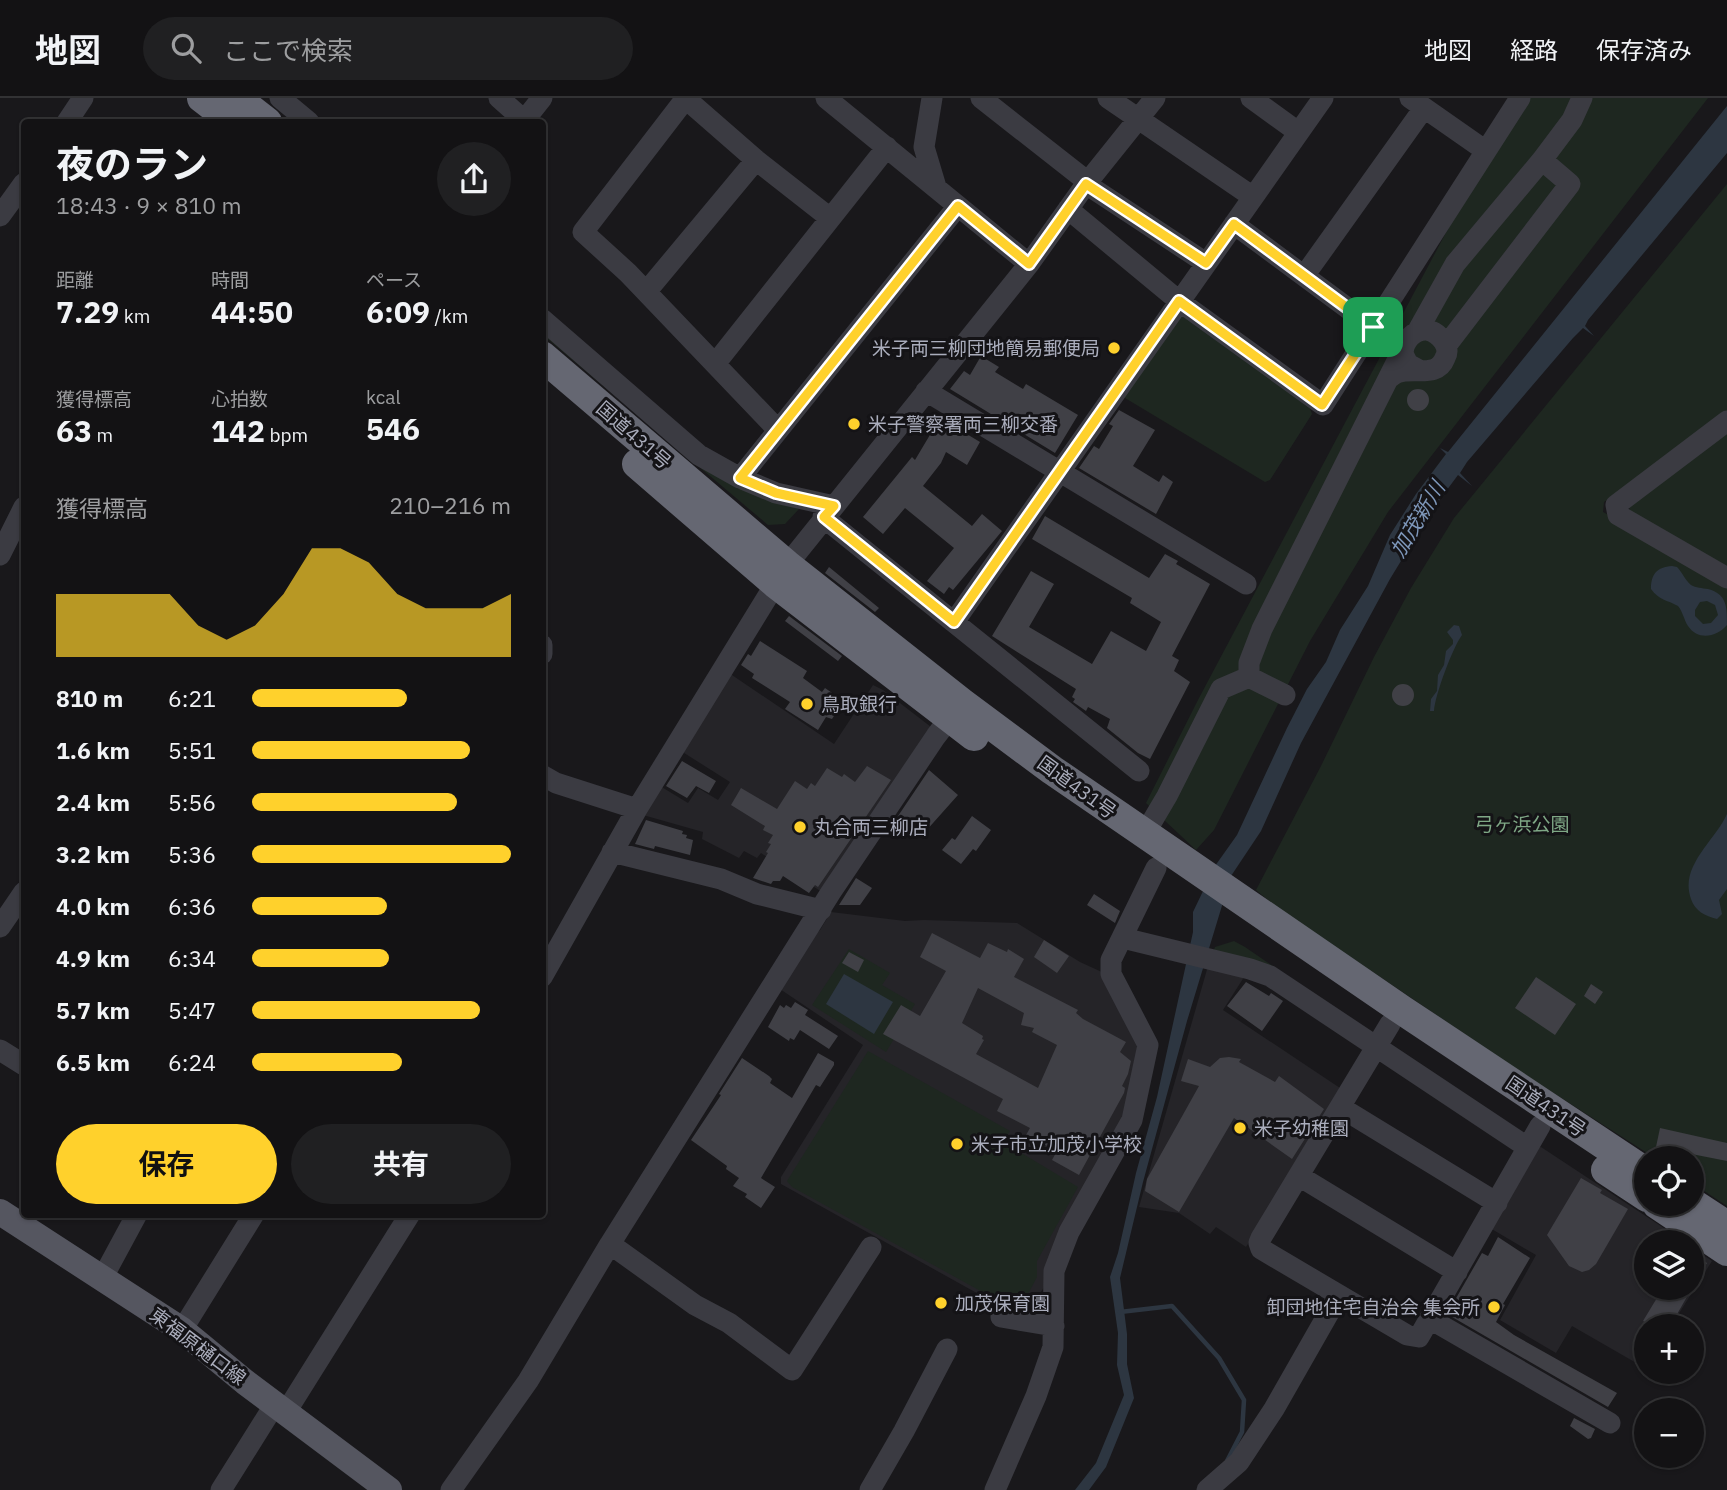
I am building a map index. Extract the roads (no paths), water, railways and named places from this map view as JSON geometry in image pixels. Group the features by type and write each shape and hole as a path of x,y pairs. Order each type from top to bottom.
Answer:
{"highway":[{"path":"202,98 229,119"},
{"path":"236,98 263,119"},
{"name":"国道431号","path":"546,360 781,574 950,719 1172,870 1634,1165"},
{"name":"国道431号","path":"546,386 781,574 1144,835 1172,870"},
{"name":"国道431号","path":"1250,919 1383,1035 1534,1136 1634,1190"},
{"path":"1704,1211 1727,1226"},
{"path":"1675,1216 1727,1251"}],"main road":[{"name":"東福原樋口線","path":"16,1217 182,1330 379,1487"}],"street":[{"path":"69,119 83,98"},
{"path":"280,98 305,119"},
{"path":"499,98 521,119"},
{"path":"526,119 542,98"},
{"path":"778,430 646,292 583,232 685,98 756,160 830,218"},
{"path":"826,98 1029,264"},
{"path":"932,98 924,147 936,187"},
{"path":"981,98 1087,183 1206,263"},
{"path":"1108,98 1253,197"},
{"path":"546,970 637,809 781,574 1029,264 1087,183 1155,98"},
{"path":"1251,98 1298,132"},
{"path":"954,622 1323,98"},
{"path":"1068,209 1179,301 1322,405 1520,98"},
{"path":"1249,677 1249,663 1262,629 1410,340 1455,264 1542,160 1572,120 1581,98"},
{"path":"1304,276 1417,103 1486,151"},
{"path":"715,364 887,147"},
{"path":"646,292 756,160"},
{"path":"1447,346 1570,184 1542,160"},
{"path":"0,216 21,187"},
{"path":"740,478 958,206"},
{"path":"1234,224 1373,327"},
{"path":"546,322 699,455 740,478 829,512 954,622 1139,771"},
{"path":"1388,379 1398,372 1432,371 1441,365 1447,356 1447,346 1441,337 1428,330 1410,340 1403,354 1408,364 1419,370"},
{"path":"926,391 1245,584"},
{"path":"1727,421 1616,505 1618,515 1727,578"},
{"path":"0,555 21,513"},
{"path":"1249,677 1285,695"},
{"path":"1144,835 1221,690 1249,677"},
{"path":"451,1490 528,1381 610,1244 821,910 950,719"},
{"path":"546,777 556,783 637,809"},
{"path":"612,852 721,879 757,894 821,910"},
{"path":"995,1490 1037,1396 1053,1347 1054,1271 1069,1232 1132,1120 1148,1045 1111,974 1111,960 1124,936 1172,870"},
{"path":"0,927 21,896"},
{"path":"1124,936 1270,976 1383,1035 1261,1238 1260,1247 1410,1337 1419,1337 1430,1320 1534,1136"},
{"path":"0,1050 21,1063"},
{"path":"1340,1107 1497,1203"},
{"path":"1299,1176 1457,1272"},
{"path":"103,1277 135,1218"},
{"path":"182,1330 252,1218"},
{"path":"222,1490 281,1408 407,1218"},
{"path":"610,1244 695,1305 729,1323 792,1370 871,1247"},
{"path":"1207,1490 1239,1462 1274,1409 1339,1295"},
{"path":"1001,1317 1054,1326"},
{"path":"1430,1320 1611,1423"},
{"path":"870,1490 947,1349"}],"water":[{"name":"加茂新川","path":"1727,106 1727,153 1588,320 1585,326 1594,336 1583,328 1573,338 1467,462 1460,473 1472,486 1458,475 1432,510 1390,579 1301,743 1261,831 1231,876 1187,1021 1120,1278 1127,1334 1127,1364 1134,1398 1106,1467 1089,1490 1075,1490 1096,1463 1124,1395 1117,1365 1118,1333 1110,1277 1157,1097 1193,932 1193,912 1215,866 1237,835 1307,689 1326,662 1340,630 1368,586 1390,535 1446,454 1440,448 1448,452"},
{"path":"1667,567 1677,567 1691,585 1719,594 1726,607 1727,625 1723,629 1708,636 1697,634 1688,626 1678,606 1654,593 1651,589 1654,575","holes":["1707,601 1715,605 1718,615 1711,623 1703,624 1695,616 1700,602"]},
{"path":"1454,625 1459,626 1462,635 1445,672 1434,711 1430,711 1431,699 1437,691 1438,675 1444,665 1446,651 1453,644 1447,632"},
{"path":"1727,814 1727,889 1719,900 1722,914 1717,919 1705,915 1695,907 1689,887 1690,876 1700,854"},
{"path":"844,974 893,1002 874,1034 826,1004"}],"waterway":[{"path":"1120,1312 1172,1306 1219,1358 1244,1400 1242,1432 1227,1461"}],"place":[{"name":"米子両三柳団地簡易郵便局","path":"1114,348"},
{"name":"米子警察署両三柳交番","path":"854,424"},
{"name":"鳥取銀行","path":"807,704"},
{"name":"丸合両三柳店","path":"800,827"},
{"name":"米子幼稚園","path":"1240,1128"},
{"name":"米子市立加茂小学校","path":"957,1144"},
{"name":"加茂保育園","path":"941,1303"},
{"name":"卸団地住宅自治会 集会所","path":"1494,1307"}],"park label":[{"name":"弓ヶ浜公園","path":"1522,824"}]}
